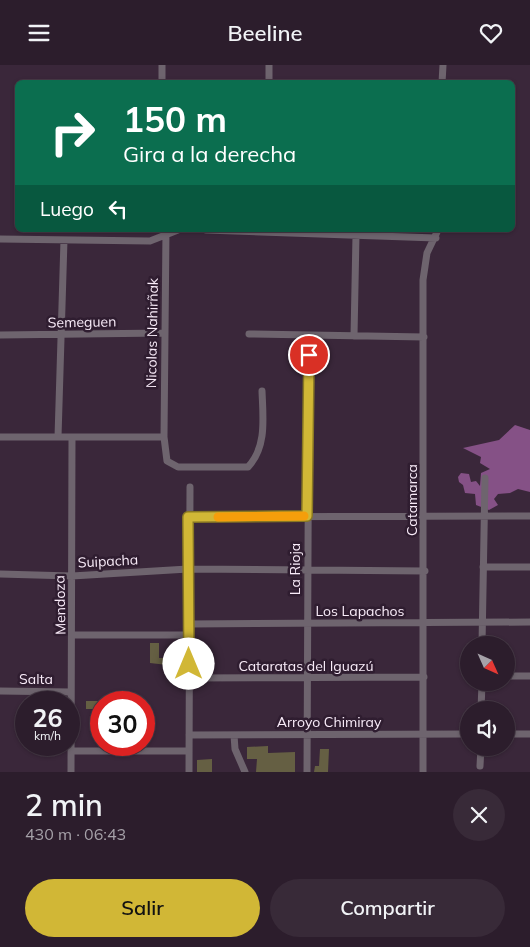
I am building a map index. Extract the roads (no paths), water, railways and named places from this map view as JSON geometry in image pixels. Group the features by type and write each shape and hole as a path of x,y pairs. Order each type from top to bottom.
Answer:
{"street":[{"path":"162,65 162,80"},
{"path":"269,65 269,80"},
{"path":"442,80 443,65"},
{"path":"266,232 356,235 437,234"},
{"path":"0,239 150,241 166,233"},
{"name":"Nicolas Nahirñak","path":"166,233 164,437 168,461 178,467 248,467 256,458 264,429 262,391"},
{"name":"Catamarca","path":"423,772 425,517 423,280 427,253 437,234"},
{"path":"354,336 356,235"},
{"path":"58,437 64,240"},
{"name":"Semeguen","path":"0,335 164,333"},
{"path":"249,334 424,337"},
{"name":"La Rioja","path":"307,772 309,335"},
{"path":"0,437 164,437"},
{"name":"Mendoza","path":"71,691 73,635 72,437"},
{"path":"482,636 485,478"},
{"path":"189,772 188,517 190,487"},
{"path":"188,517 530,517"},
{"path":"483,567 530,567"},
{"name":"Suipacha","path":"0,574 72,575 188,569 425,571"},
{"name":"Los Lapachos","path":"189,624 530,622"},
{"path":"73,635 189,635"},
{"path":"515,676 530,676"},
{"name":"Cataratas del Iguazú","path":"189,679 424,677"},
{"name":"Salta","path":"0,691 15,691"},
{"name":"Arroyo Chimiray","path":"189,735 460,734"},
{"path":"515,734 530,734"},
{"path":"234,735 235,749 245,772"},
{"path":"80,751 189,751"},
{"name":"Mendoza","path":"71,772 72,756"},
{"path":"480,756 480,766"}]}
